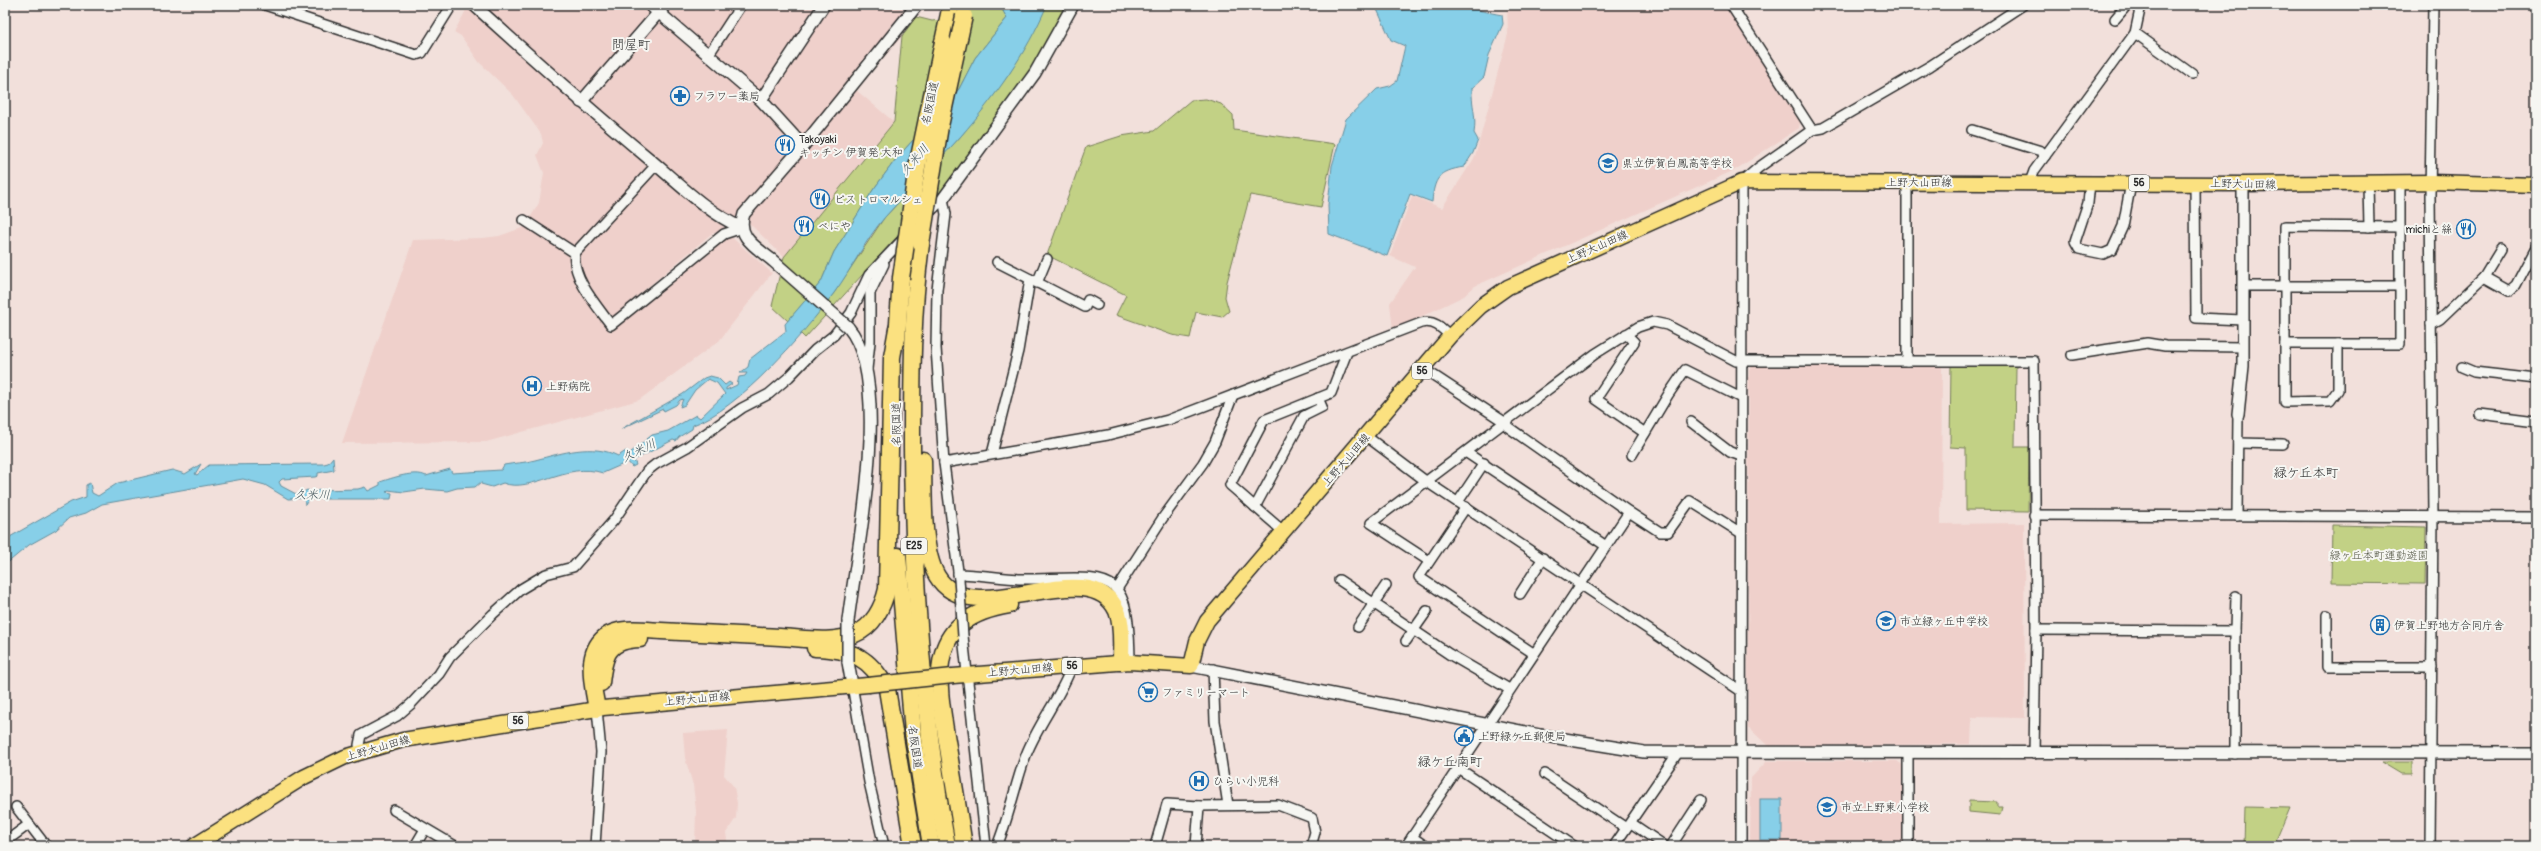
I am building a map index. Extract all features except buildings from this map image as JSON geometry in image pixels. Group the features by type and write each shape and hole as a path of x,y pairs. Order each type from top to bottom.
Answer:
{"highway":[{"name":"名阪国道","path":"931,846 913,733 900,595 895,441 897,329 901,278 918,167 943,42 952,5"},
{"name":"名阪国道","path":"947,846 929,733 916,597 912,459 914,314 921,244 940,126 966,10"},
{"path":"914,314 927,550 937,577 952,591 978,598 1071,589 1089,589 1101,593 1114,605 1118,615 1121,662"},
{"path":"600,708 592,685 593,659 604,638 615,632 649,630 824,639 854,635 871,622 884,602 887,589 892,357 897,329"},
{"path":"964,846 938,685 943,652 958,629 978,612 991,608 1034,600 1083,598 1099,604 1108,615 1112,639 1121,662"},
{"path":"600,708 601,684 606,655 616,644 629,640 825,648 856,655 873,666 887,689 913,846"}],"main road":[{"name":"上野大山田線","path":"194,846 304,777 345,757 403,740 600,708 852,685 868,685 960,675 1121,662 1191,666 1197,641 1207,621 1424,369 1450,336 1481,306 1508,287 1742,182 1907,181 2368,184 2431,182 2536,185"}],"street":[{"path":"265,5 416,55 422,53 452,5"},
{"path":"474,5 581,102 656,165 721,219 742,228"},
{"path":"650,5 663,9 709,54 761,100 803,146"},
{"path":"709,54 741,5"},
{"path":"761,100 824,5"},
{"path":"884,846 869,782 848,662 848,621 870,450 864,355 859,342 848,326 748,241 742,228 742,220 749,206 803,146 917,5"},
{"path":"361,752 359,746 361,734 397,716 411,704 440,674 450,657 493,614 521,589 546,574 573,566 614,520 646,471 687,447 742,408 769,394 834,335 851,313 869,275 943,199 1035,73 1072,5"},
{"path":"1731,5 1812,130"},
{"path":"1741,846 1742,182 1758,168 1812,130 1823,128 1930,66 2024,5"},
{"path":"2115,19 2127,5"},
{"path":"2030,182 2034,171 2135,33 2141,5"},
{"path":"2430,846 2433,516 2431,182 2433,5"},
{"path":"581,102 663,9"},
{"path":"2135,33 2192,74"},
{"path":"1972,130 2041,151 2045,156"},
{"path":"656,165 575,253 573,263 579,276 611,325 724,234 742,228"},
{"path":"1907,181 1907,361"},
{"path":"2090,183 2088,203 2075,242 2079,249 2103,254 2112,250 2123,226 2131,183"},
{"path":"2195,183 2196,318 2242,320"},
{"path":"2285,344 2400,344 2400,183"},
{"path":"2237,516 2238,414 2242,347 2243,184"},
{"path":"2368,184 2368,227"},
{"path":"943,199 946,214 937,290 936,348 944,463 958,577 963,636 960,675 986,846"},
{"path":"524,220 575,253"},
{"path":"2338,344 2338,390 2330,402 2285,402 2285,226 2400,227"},
{"path":"2484,277 2509,291 2516,285 2536,246"},
{"path":"2431,324 2440,319 2484,277 2501,249"},
{"path":"866,378 870,342 870,293 892,250"},
{"path":"992,454 1018,351 1033,281 1047,259"},
{"path":"997,262 1085,307 1088,300 1098,305"},
{"path":"2243,286 2400,286"},
{"path":"944,463 1139,428 1168,420 1429,321 1439,325 1450,336"},
{"path":"1429,561 1371,523 1506,423 1595,354 1638,327 1654,322 1667,325 1736,361 2034,361 2036,630 2034,754"},
{"path":"1626,334 1634,342 1596,400 1645,432"},
{"path":"2072,356 2147,343 2165,346 2242,347"},
{"path":"1284,532 1230,485 1264,420 1331,394 1347,352"},
{"path":"2462,367 2474,372 2536,379"},
{"path":"1424,369 1506,423 1508,427 1660,532 1668,532 1690,500 1741,534"},
{"path":"1632,455 1685,370 1741,398"},
{"path":"1118,589 1162,518 1203,463 1215,442 1233,395"},
{"path":"1255,507 1304,416 1322,407 1318,398"},
{"path":"2480,414 2536,421"},
{"path":"1691,422 1730,452 1741,456"},
{"path":"1366,436 1427,482 1741,691"},
{"path":"2238,443 2283,444"},
{"path":"1467,452 1606,546"},
{"path":"1458,502 1484,463"},
{"path":"1466,507 1419,576 1533,653"},
{"path":"1406,846 1533,653 1582,584 1629,512"},
{"path":"2034,515 2536,517"},
{"path":"1520,594 1543,558"},
{"path":"958,577 975,574 1007,579 1091,577 1102,579 1118,589 1124,601 1128,616 1121,662"},
{"path":"1339,580 1414,630 1509,689"},
{"path":"1358,627 1386,585"},
{"path":"2235,754 2236,596"},
{"path":"1406,641 1427,610"},
{"path":"2327,615 2327,668 2432,667"},
{"path":"2036,630 2235,631"},
{"path":"997,846 1026,755 1035,734 1063,689 1072,666"},
{"path":"1191,666 1213,668 1370,705 1630,750 1678,754 2536,753"},
{"path":"1213,668 1215,721 1228,805"},
{"path":"595,846 601,752 600,708"},
{"path":"1614,846 1678,754"},
{"path":"1908,754 1908,846"},
{"path":"1458,768 1574,846"},
{"path":"1545,774 1628,826 1665,846"},
{"path":"1671,846 1701,800"},
{"path":"1155,846 1167,804 1200,806 1278,805 1312,818 1315,832 1311,846"},
{"path":"1196,846 1200,806"},
{"path":"16,807 28,825 46,846"},
{"path":"394,810 455,846"},
{"path":"5,842 28,825"},
{"path":"415,846 425,829"},
{"path":"1412,837 1425,846"}],"shaded area":[{"path":"469,5 903,5 902,36 856,90 894,122 784,257 749,223 711,234 611,318 607,316 580,270 570,246 530,218 539,203 544,173 537,155 543,143 541,134 513,95 479,62 461,36 454,32"},
{"name":"県立伊賀白鳳高等学校","path":"1507,5 1725,5 1800,122 1799,128 1735,170 1475,286 1464,296 1393,330 1390,303 1415,267 1390,256 1412,196 1442,208 1475,157 1508,34"},
{"path":"525,227 533,230 571,257 568,262 570,268 610,332 721,237 729,235 772,273 719,341 639,400 486,442 342,443 413,240 483,238 499,236"},
{"name":"市立緑ヶ丘中学校","path":"1754,364 1942,364 1941,524 2024,523 2025,718 1972,717 1971,744 1768,746 1748,727 1749,371"},
{"path":"728,730 724,775 734,787 737,803 736,818 726,833 728,846 695,846 696,811 693,785 685,758 683,733"},
{"name":"市立上野東小学校","path":"1767,761 1897,761 1904,766 1905,846 1750,846 1751,778"}],"green space":[{"path":"971,5 1006,5 1003,11 1007,18 975,58 959,89 896,159 873,190 834,252 821,282 788,321 772,306 784,257 894,122 902,36 916,17 932,21 967,17"},
{"path":"1047,5 1067,5 1032,72 942,191 892,242 805,338 800,333 834,293 884,218 961,136 1009,74"},
{"path":"1206,99 1221,104 1233,115 1234,130 1335,144 1321,207 1250,195 1227,282 1225,297 1229,311 1222,317 1196,312 1190,338 1172,335 1116,315 1126,295 1047,255 1086,147 1121,136 1154,131 1191,100"},
{"path":"1951,365 2016,365 2015,447 2029,447 2028,511 1966,510 1966,448 1950,447"},
{"name":"緑ヶ丘本町運動遊園","path":"2332,525 2426,527 2425,584 2331,583"},
{"path":"2381,762 2412,762 2412,774 2401,774"},
{"path":"1969,801 1997,802 1997,807 2002,807 2000,815 1969,812"},
{"path":"2245,807 2290,808 2274,846 2244,846"}],"water":[{"path":"1425,4 1458,6 1502,15 1503,24 1489,55 1484,77 1472,88 1475,121 1474,133 1478,140 1473,153 1464,167 1449,171 1439,177 1434,187 1432,202 1410,194 1387,256 1329,234 1328,205 1332,166 1346,119 1377,89 1390,86 1397,81 1405,46 1391,40 1375,5 1400,5 1400,10"},
{"name":"久米川","path":"1006,5 1047,5 1020,57 998,90 974,121 885,217 871,235 834,293 789,348 770,368 731,403 711,416 693,425 692,429 679,437 676,441 673,440 634,460 636,465 632,467 628,462 603,473 589,470 576,471 525,484 514,485 503,483 492,487 481,484 481,482 475,487 457,488 447,491 425,489 404,492 388,490 386,492 392,493 391,499 309,499 305,505 304,498 288,499 265,485 243,479 102,504 86,513 69,518 56,530 29,545 5,565 5,545 8,538 71,502 86,497 86,485 90,483 92,493 98,496 118,483 172,470 185,474 201,464 195,474 197,475 209,465 324,464 328,463 333,457 334,470 318,473 318,476 315,477 282,479 279,482 281,486 298,495 307,490 314,493 319,490 358,489 365,487 368,491 380,485 380,482 403,475 421,474 426,476 450,469 452,473 501,470 504,465 527,462 577,450 598,450 618,456 626,451 630,453 652,435 668,431 696,415 700,418 725,394 717,383 708,379 695,390 685,405 680,407 683,399 680,400 676,405 664,411 663,409 621,429 683,394 704,378 710,376 718,378 725,385 729,382 732,384 726,388 726,390 737,385 739,377 745,376 747,373 740,373 748,367 750,359 786,331 785,324 821,282 834,252 873,190 896,159 959,89 975,58 1007,18 1003,11"},
{"path":"1760,799 1782,799 1782,840 1760,840"}],"place":[{"name":"フラワー薬局","path":"680,96"},
{"name":"Takoyaki キッチン 伊賀発 大和","path":"785,145"},
{"name":"県立伊賀白鳳高等学校","path":"1608,163"},
{"name":"ビストロマルシェ","path":"820,199"},
{"name":"べにや","path":"804,226"},
{"name":"michiと絲","path":"2466,229"},
{"name":"上野病院","path":"532,386"},
{"name":"市立緑ヶ丘中学校","path":"1886,621"},
{"name":"伊賀上野地方合同庁舎","path":"2380,625"},
{"name":"ファミリーマート","path":"1148,692"},
{"name":"上野緑ケ丘郵便局","path":"1464,736"},
{"name":"ひらい小児科","path":"1199,781"},
{"name":"市立上野東小学校","path":"1827,807"}],"district":[{"name":"問屋町","path":"631,45"},
{"name":"緑ケ丘本町","path":"2306,473"},
{"name":"緑ケ丘南町","path":"1450,762"}]}
